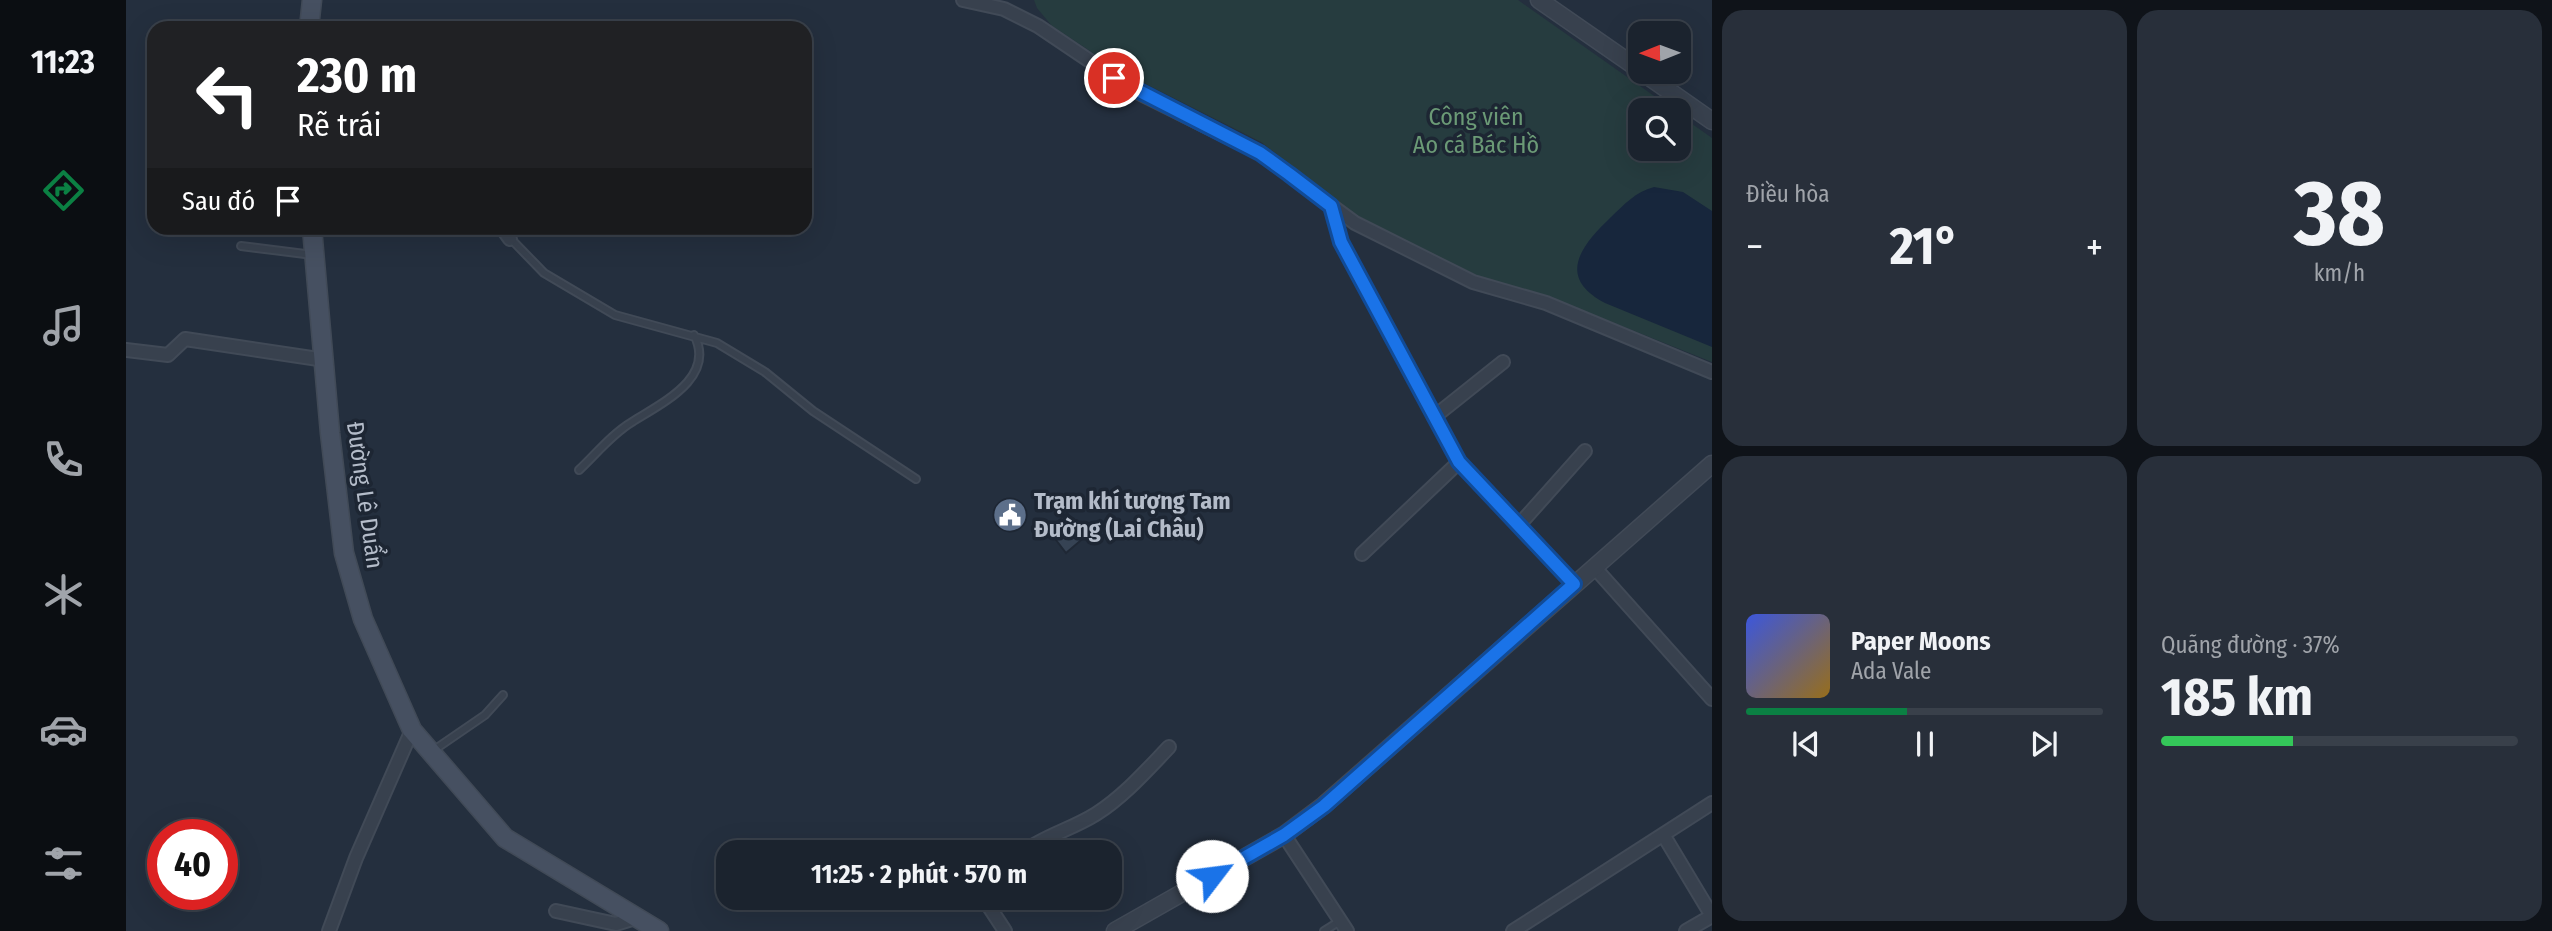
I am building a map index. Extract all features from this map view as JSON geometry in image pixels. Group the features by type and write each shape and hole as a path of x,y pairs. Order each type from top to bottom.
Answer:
{"main road":[{"path":"310,21 312,0"},
{"name":"Đường Lê Duẩn","path":"313,235 330,433 344,553 363,619 412,730 505,838 659,931"}],"street":[{"path":"963,0 1007,5 1133,90 1260,153 1355,223 1473,282 1546,303 1712,372"},
{"path":"1539,0 1628,62"},
{"path":"1659,84 1712,121"},
{"path":"1331,206 1341,242 1459,462 1574,584"},
{"path":"507,235 510,239"},
{"path":"126,350 168,355 186,339 325,360"},
{"path":"1434,417 1503,362"},
{"path":"1519,525 1585,451"},
{"path":"1362,554 1459,462"},
{"path":"1115,931 1284,835 1324,806 1712,464"},
{"path":"1595,568 1712,699"},
{"path":"328,931 356,858 412,730"},
{"path":"1040,840 1058,836 1097,813 1130,788 1169,747"},
{"path":"1513,931 1712,803"},
{"path":"1284,835 1344,926"},
{"path":"1664,836 1712,916 1686,931"},
{"path":"991,910 1005,931"},
{"path":"556,911 616,924 635,918"}],"lane":[{"path":"510,239 544,273 615,315 717,343 765,372 813,411 916,479"},
{"path":"241,246 315,255"},
{"path":"579,470 632,422 682,389 696,371 699,354 694,335"},
{"path":"432,751 485,715 503,695"},
{"path":"1324,931 1344,926"}],"green space":[{"name":"Công viên Ao cá Bác Hồ","path":"1034,0 1518,0 1628,78 1628,84 1637,84 1657,98 1628,98 1628,161 1691,161 1691,123 1712,138 1712,362 1559,301 1481,277 1404,243 1347,209 1261,142 1122,72 1052,26"}],"water":[{"path":"1654,187 1683,192 1712,211 1712,347 1605,303 1590,293 1581,283 1577,272 1578,261 1590,239 1630,199"}],"building":[{"path":"1067,513 1086,536 1066,553 1056,540 1063,534 1055,524"}],"place":[{"name":"Trạm khí tượng Tam Đường (Lai Châu)","path":"1010,515"}],"route":[{"path":"1114,78 1260,153 1331,206 1341,242 1459,462 1574,584 1324,806 1284,835 1212,876"}]}
